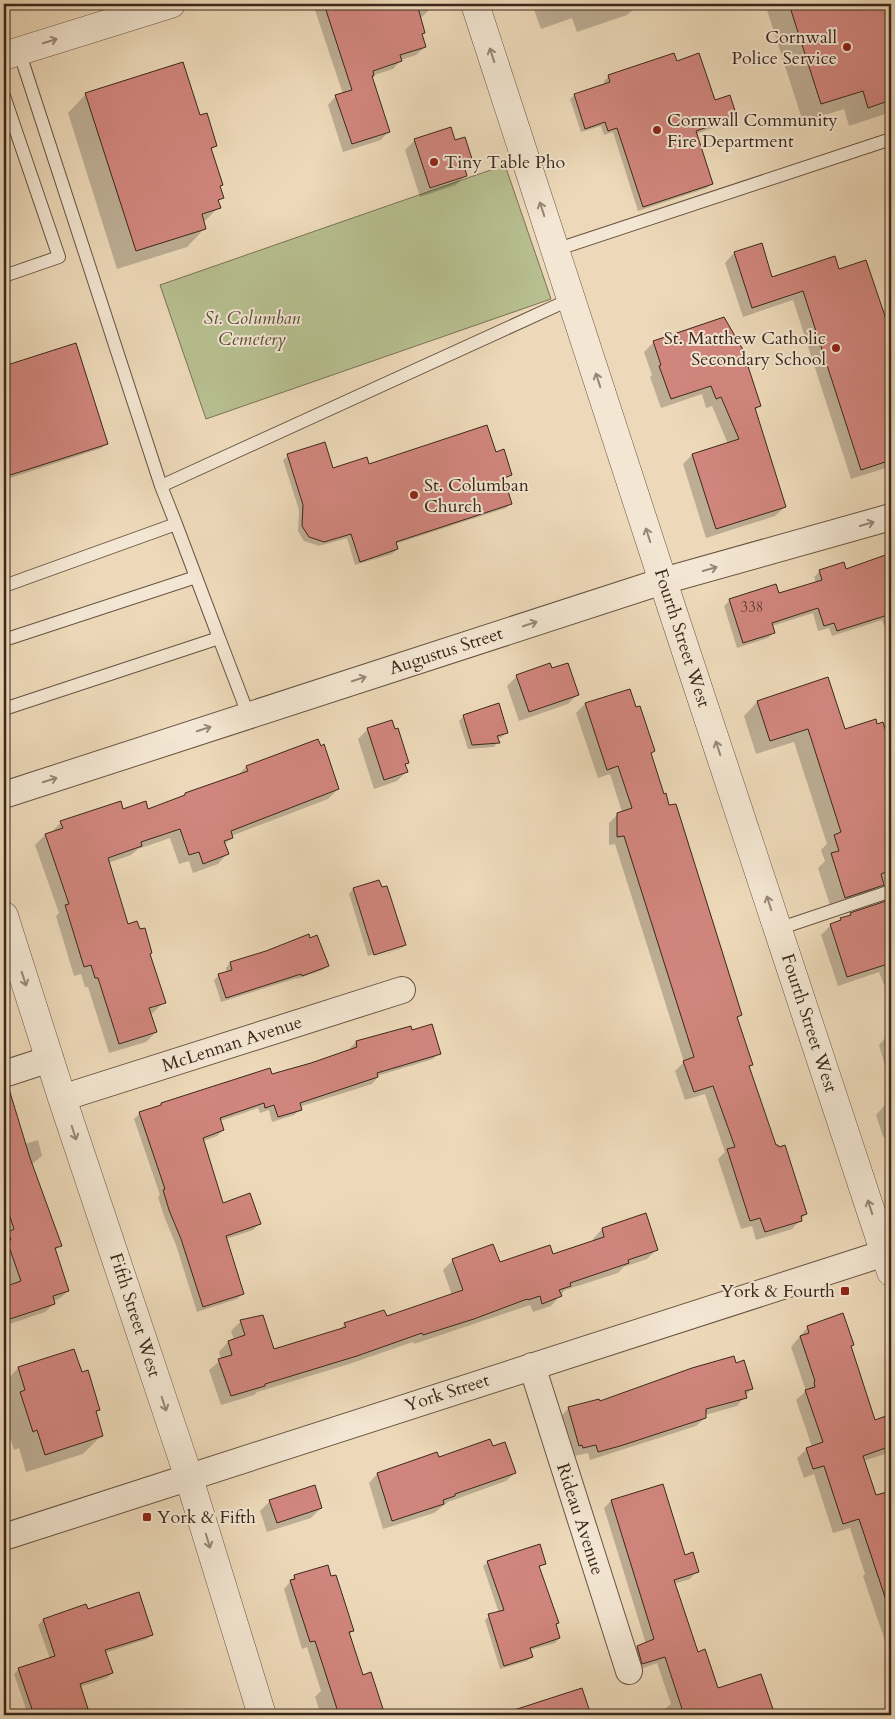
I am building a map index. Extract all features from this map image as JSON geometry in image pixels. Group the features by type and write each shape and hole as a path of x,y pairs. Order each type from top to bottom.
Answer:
{"street":[{"path":"12,54 171,4"},
{"name":"Fourth Street West","path":"475,4 663,581 889,1259"},
{"name":"Augustus Street","path":"4,795 248,714 663,581 891,517"},
{"name":"Fifth Street West","path":"4,916 62,1098 189,1478 262,1715"},
{"name":"McLennan Avenue","path":"62,1098 402,990"},
{"path":"4,1074 50,1059"},
{"name":"York Street","path":"4,1538 532,1366 889,1259"},
{"name":"Rideau Avenue","path":"532,1366 629,1671"}],"lane":[{"path":"12,54 161,486 248,714"},
{"path":"4,96 59,257 4,276"},
{"path":"555,250 891,138"},
{"path":"161,486 571,299"},
{"path":"4,586 176,524"},
{"path":"4,640 196,577"},
{"path":"4,709 219,638"},
{"path":"778,929 891,891"}],"green space":[{"name":"St. Columban Cemetery","path":"505,165 551,299 206,419 160,285"}],"building":[{"path":"324,4 417,4 425,33 422,34 426,47 400,55 402,61 373,71 374,76 372,76 390,132 352,144 335,95 352,90"},
{"name":"Cornwall Police Service","path":"789,4 891,4 891,100 868,108 863,91 821,104"},
{"name":"Cornwall Community Fire Department","path":"674,53 677,61 699,53 715,100 730,95 737,117 696,131 713,184 643,207 617,128 608,131 605,122 585,129 574,94 610,82 608,75"},
{"path":"183,62 200,115 207,113 217,146 211,148 223,185 220,186 224,198 218,200 221,208 202,214 206,229 136,251 85,93"},
{"path":"451,127 455,140 465,137 472,159 463,162 467,176 430,188 414,139"},
{"path":"762,243 772,277 835,256 839,269 866,260 887,322 891,320 891,460 861,470 803,291 752,308 734,252"},
{"path":"724,317 742,348 761,406 755,408 786,507 716,529 692,454 739,439 721,397 716,399 711,386 671,399 659,366 661,365 653,341"},
{"path":"76,343 108,444 4,477 4,366"},
{"name":"St. Columban Church","path":"487,425 496,452 504,449 512,475 504,478 512,504 396,542 398,549 360,562 351,534 324,542 309,537 302,526 303,505 287,454 325,442 333,468 367,457 369,464"},
{"path":"891,553 891,614 837,631 834,623 824,626 818,608 772,623 775,633 743,643 729,599 776,584 779,593 822,580 819,570 844,562 846,569"},
{"path":"550,663 552,668 568,663 579,695 529,712 516,675"},
{"path":"828,677 845,729 876,719 877,724 883,722 891,749 891,870 881,874 884,885 845,898 831,853 839,851 834,835 841,832 808,729 770,741 757,701"},
{"path":"630,689 636,707 640,706 655,751 651,753 664,794 666,793 669,805 676,804 742,1015 737,1017 753,1065 749,1066 776,1145 779,1147 785,1145 807,1214 801,1216 802,1221 765,1232 760,1218 750,1221 727,1149 735,1147 713,1086 694,1092 683,1061 694,1057 624,836 617,837 617,813 632,808 618,766 607,770 585,703"},
{"path":"499,703 508,733 497,736 500,743 472,745 463,715"},
{"path":"392,720 395,729 398,728 409,763 405,764 408,772 384,780 367,728"},
{"path":"318,739 321,746 324,744 339,789 231,831 233,838 224,841 229,854 203,864 199,852 189,855 180,829 141,842 142,846 108,858 128,924 137,921 140,929 145,928 152,953 150,954 166,1003 149,1008 157,1032 119,1044 98,978 95,978 91,965 84,967 65,905 69,904 45,834 63,828 60,821 121,801 123,809 146,801 148,809 185,795 185,793 248,771 246,766"},
{"path":"379,880 382,887 387,886 406,945 374,955 353,888"},
{"path":"889,900 891,905 891,963 847,977 830,924 841,920 840,918 851,915 850,913"},
{"path":"309,934 310,938 317,935 329,966 302,976 301,974 226,998 218,974 232,970 230,962 266,951"},
{"path":"432,1024 441,1054 377,1073 378,1077 300,1103 302,1110 278,1117 274,1105 265,1108 264,1103 220,1118 224,1130 203,1138 223,1203 250,1193 261,1224 226,1236 244,1294 203,1307 181,1239 169,1210 163,1190 165,1189 139,1112 161,1105 161,1103 270,1068 272,1074 311,1063 357,1047 356,1041 411,1026 412,1030"},
{"path":"4,1089 9,1089 30,1158 62,1246 55,1248 69,1291 53,1296 55,1304 4,1321 4,1287 21,1281 7,1241 11,1240 8,1232 14,1229 4,1199"},
{"path":"646,1213 658,1250 628,1260 629,1263 570,1283 571,1286 559,1290 562,1296 542,1304 540,1296 527,1299 474,1319 423,1335 422,1333 231,1396 218,1359 232,1355 228,1341 245,1335 240,1320 263,1315 274,1349 346,1327 344,1323 384,1310 387,1316 463,1290 452,1259 493,1244 500,1262 550,1245 553,1254 604,1237 602,1228"},
{"path":"843,1313 854,1345 851,1346 875,1420 886,1416 891,1431 891,1446 863,1456 876,1495 891,1491 891,1602 887,1603 859,1519 843,1524 824,1466 813,1469 806,1448 823,1442 805,1390 815,1387 815,1381 800,1336 809,1333 807,1326"},
{"path":"74,1349 82,1372 88,1370 100,1410 96,1411 103,1436 45,1455 37,1430 33,1432 20,1392 25,1390 18,1367"},
{"path":"734,1356 736,1363 744,1360 753,1389 745,1391 747,1398 706,1409 706,1418 620,1446 598,1452 596,1445 583,1448 582,1445 579,1446 568,1407 599,1399 600,1401 692,1368"},
{"path":"490,1439 493,1446 505,1442 516,1473 455,1494 455,1496 443,1500 444,1504 392,1521 377,1473 437,1452 439,1457"},
{"path":"663,1484 685,1555 693,1552 699,1572 674,1580 698,1652 705,1649 718,1688 761,1674 775,1715 684,1715 665,1657 642,1664 637,1646 654,1639 611,1500"},
{"path":"315,1485 322,1508 277,1523 269,1500"},
{"path":"540,1544 546,1564 539,1566 559,1623 556,1624 560,1638 530,1648 533,1657 504,1666 488,1614 504,1610 487,1561"},
{"path":"328,1565 331,1576 336,1575 354,1631 349,1632 363,1675 371,1672 385,1715 339,1715 315,1641 310,1642 290,1580 295,1579 294,1575"},
{"path":"139,1592 153,1635 105,1650 113,1673 80,1684 90,1715 34,1715 18,1668 55,1656 43,1619 86,1604 88,1609"},
{"path":"582,1688 591,1715 511,1715 511,1711"}],"place":[{"name":"Cornwall Police Service","path":"847,47"},
{"name":"Cornwall Community Fire Department","path":"657,130"},
{"name":"Tiny Table Pho","path":"434,162"},
{"name":"St. Matthew Catholic Secondary School","path":"836,348"},
{"name":"St. Columban Church","path":"414,495"},
{"name":"York & Fourth","path":"845,1291"},
{"name":"York & Fifth","path":"147,1517"}]}
